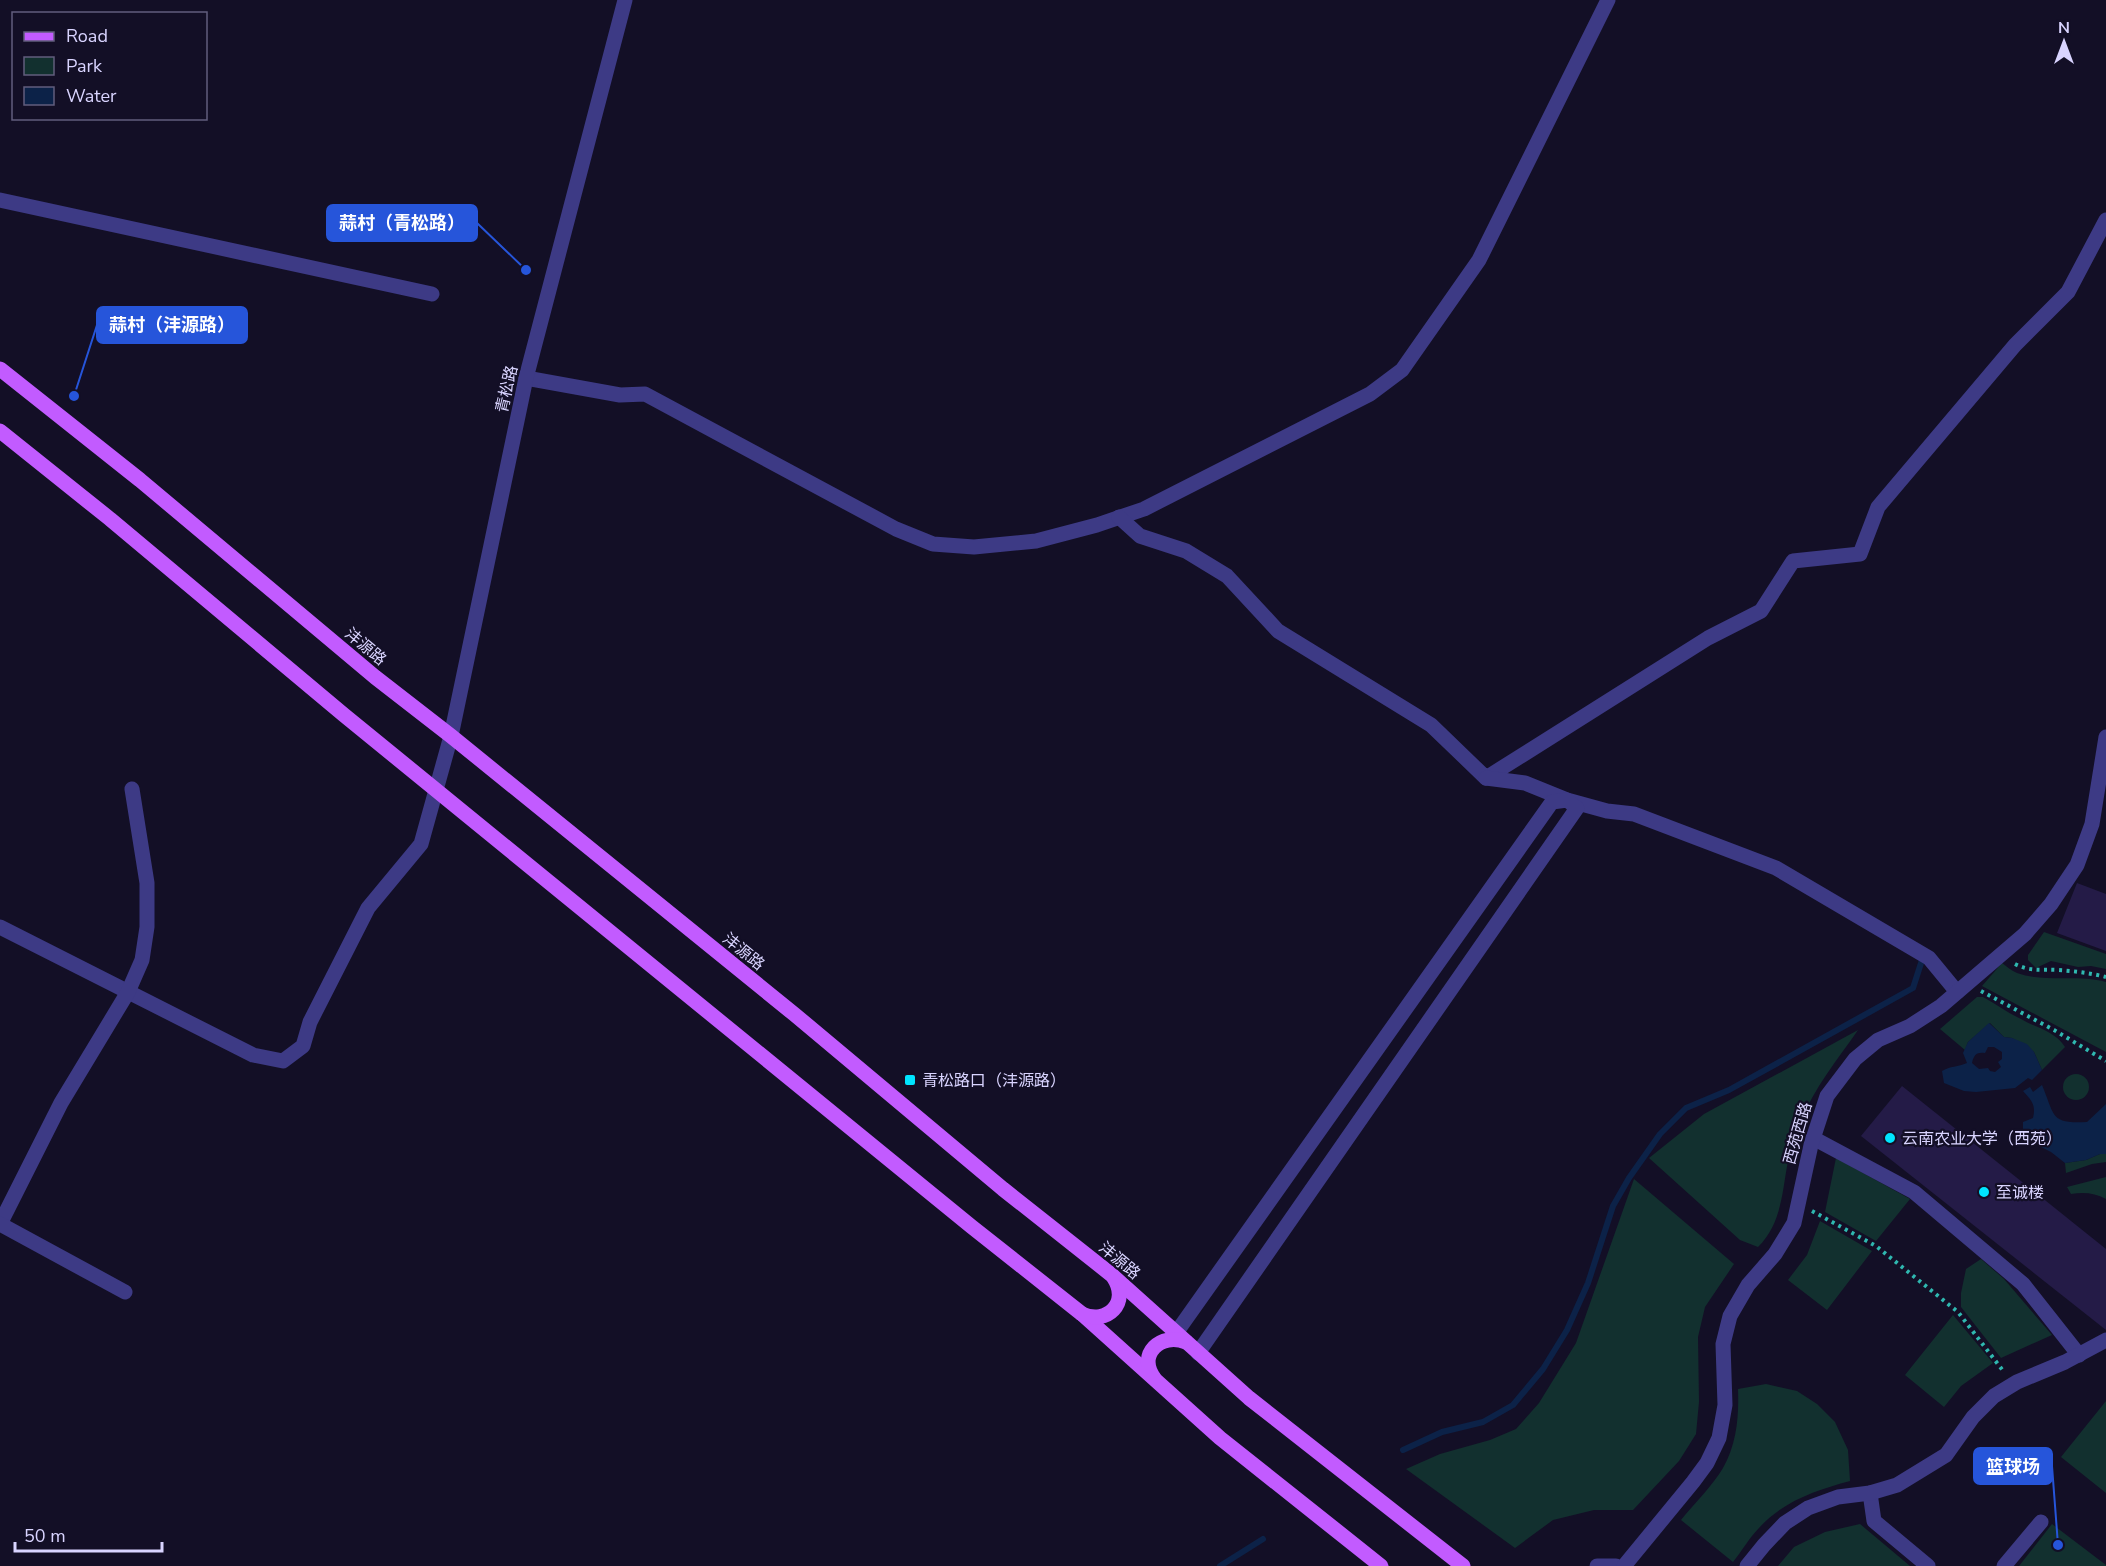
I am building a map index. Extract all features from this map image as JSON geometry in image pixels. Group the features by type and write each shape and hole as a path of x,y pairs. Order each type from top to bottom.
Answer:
{"main road":[{"name":"沣源路","path":"0,369 140,480 375,677 794,1014 1002,1189 1113,1276 1249,1398 1463,1566"},
{"path":"0,431 972,1227 1082,1314 1220,1438 1381,1566"},
{"path":"1082,1314 1088,1317 1102,1317 1118,1304 1119,1289 1113,1276"},
{"path":"1155,1380 1149,1368 1150,1354 1165,1340 1181,1337"}],"street":[{"name":"青松路","path":"0,927 253,1055 283,1061 303,1046 310,1022 368,908 421,844 438,791 526,378 625,0"},
{"path":"526,378 620,395 645,394 896,529 933,544 975,547 1036,541 1144,509 1370,394 1402,370 1479,260 1608,0"},
{"path":"0,200 432,294"},
{"path":"1485,778 1708,638 1761,611 1793,561 1860,554 1878,507 2015,345 2068,292 2106,220"},
{"path":"1119,517 1140,536 1186,551 1227,576 1278,631 1431,724 1485,778 1525,783 1567,800 1607,811 1634,814 1776,868 1929,958 1963,988"},
{"name":"西苑西路","path":"1624,1566 1707,1463 1719,1438 1725,1405 1723,1344 1730,1316 1748,1285 1775,1254 1794,1223 1813,1138 1827,1096 1855,1059 1878,1040 1910,1026 1941,1006 2025,934 2051,904 2077,865 2092,824 2106,737"},
{"path":"125,1292 0,1224 61,1103 128,992 142,960 147,927 147,883 132,789"},
{"path":"1181,1337 1552,802 1567,800 1577,808 1198,1353"},
{"path":"1813,1138 1914,1192 2023,1284 2079,1355"},
{"path":"1748,1566 1785,1523 1808,1508 1838,1497 1870,1493 1896,1485 1946,1455 1973,1417 1994,1396 2106,1340"},
{"path":"1870,1493 1874,1521 1928,1566"},
{"path":"2004,1566 2040,1522"},
{"path":"1597,1566 1616,1566"}],"path":[{"path":"2004,952 2015,964 2031,970 2055,970 2106,977"},
{"path":"1963,988 2054,1030 2106,1061"},
{"path":"1798,1204 1876,1246 1958,1312 2014,1384"}],"green space":[{"path":"2044,932 2106,954 2106,969 2091,966 2078,967 2051,961 2036,968 2028,960 2028,955"},
{"path":"2002,963 2015,972 2028,976 2106,982 2106,1052 1982,986"},
{"path":"1977,997 1983,997 2016,1017 2051,1033 2065,1047 2042,1070 2034,1052 2012,1038 2004,1037 1990,1023 1968,1042 1965,1050 1940,1029"},
{"path":"1858,1030 1806,1109 1789,1156 1776,1217 1766,1238 1758,1247 1740,1240 1649,1158 1704,1114"},
{"path":"2076,1074 2085,1078 2089,1087 2085,1096 2076,1100 2067,1096 2063,1087 2067,1078"},
{"path":"2106,1154 2106,1162 2066,1173 2065,1163 2086,1160"},
{"path":"1836,1158 1910,1199 1876,1241 1825,1212"},
{"path":"2106,1177 2106,1199 2098,1195 2071,1194 2067,1187"},
{"path":"1634,1179 1734,1264 1705,1307 1698,1337 1699,1402 1696,1434 1679,1461 1633,1510 1594,1510 1553,1520 1515,1548 1406,1469 1440,1454 1490,1440 1516,1429 1539,1403 1576,1343"},
{"path":"1820,1221 1872,1251 1827,1310 1788,1280 1807,1255"},
{"path":"1981,1259 2004,1279 2052,1335 2001,1358 1961,1307 1961,1293 1966,1269"},
{"path":"1953,1315 1993,1363 1961,1386 1944,1407 1905,1375"},
{"path":"1766,1384 1797,1391 1817,1404 1835,1422 1848,1450 1850,1481 1801,1498 1779,1511 1755,1532 1733,1562 1681,1520 1714,1481 1728,1459 1736,1429 1738,1389"},
{"path":"2106,1401 2106,1493 2061,1457"},
{"path":"1860,1524 1910,1566 1778,1566 1794,1547 1825,1532"},
{"path":"2052,1524 2106,1565 2106,1566 2019,1566"}],"water":[{"path":"1989,1023 2004,1037 2027,1044 2034,1052 2042,1070 2032,1080 2028,1078 2015,1088 1976,1092 1964,1091 1944,1083 1942,1071 1967,1063 1963,1053 1968,1042","holes":["1988,1047 1994,1047 2002,1052 2002,1059 1998,1062 2001,1067 1995,1072 1988,1068 1979,1069 1972,1063 1976,1054 1985,1053"]},
{"path":"2042,1085 2052,1111 2060,1119 2066,1121 2087,1122 2106,1104 2106,1154 2065,1163 2051,1152 2023,1138 2023,1122 2033,1118 2034,1106 2023,1091 2030,1087 2033,1092"}],"building":[{"path":"2077,883 2106,894 2106,951 2057,933"},
{"name":"至诚楼","path":"1902,1086 2106,1249 2106,1330 1861,1136"}],"waterway":[{"path":"1403,1450 1442,1432 1483,1422 1513,1405 1543,1369 1567,1330 1588,1283 1613,1206 1629,1178 1660,1134 1686,1108 1729,1090 1913,988 1923,957"},
{"path":"1220,1566 1263,1539"}],"place":[{"name":"蒜村（青松路）","path":"526,270"},
{"name":"蒜村（沣源路）","path":"74,396"},
{"name":"青松路口（沣源路）","path":"910,1080"},
{"name":"云南农业大学（西苑）","path":"1890,1138"},
{"name":"至诚楼","path":"1984,1192"},
{"name":"篮球场","path":"2058,1545"}]}
